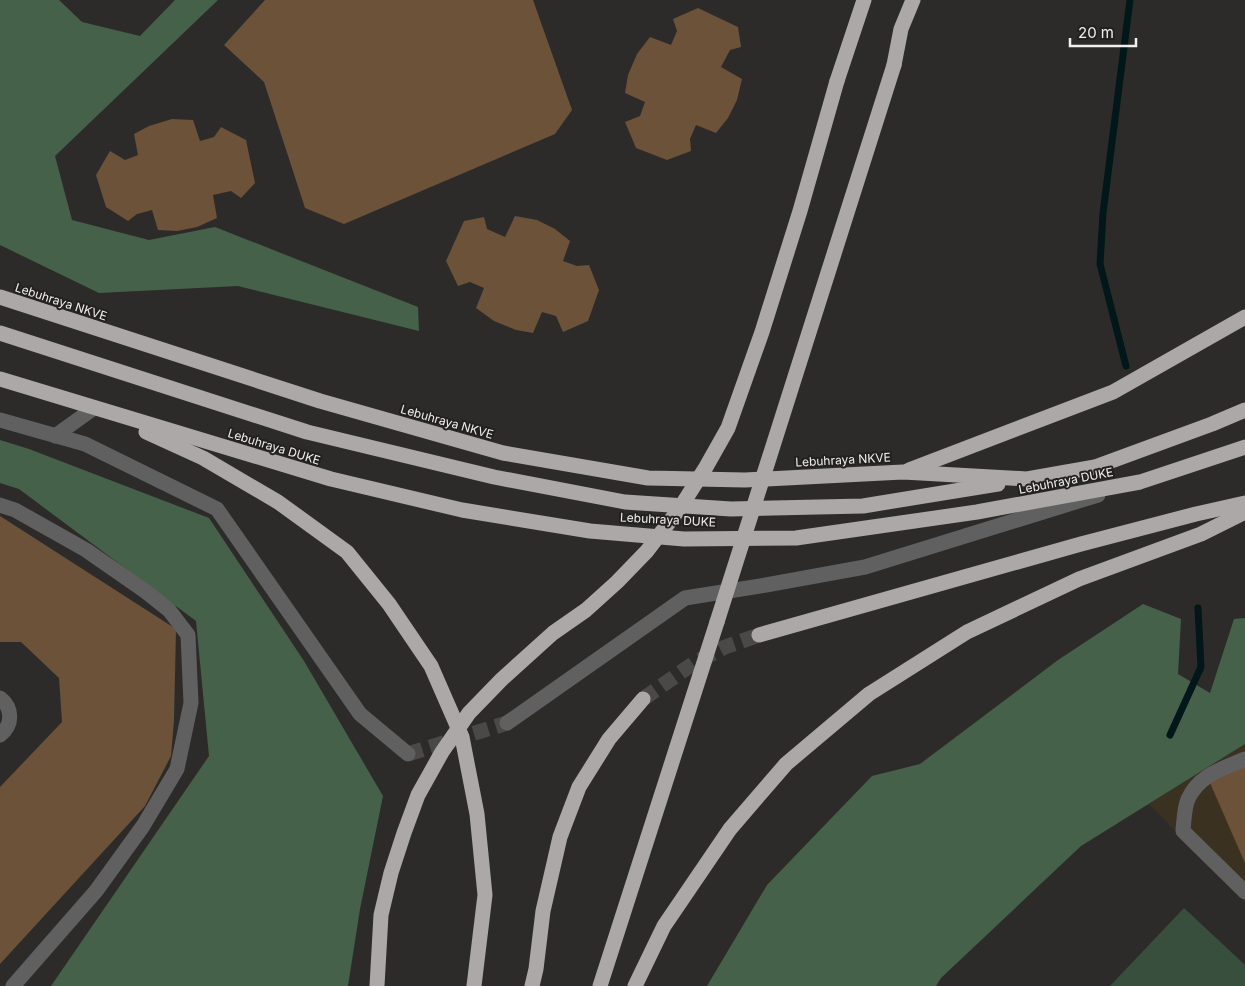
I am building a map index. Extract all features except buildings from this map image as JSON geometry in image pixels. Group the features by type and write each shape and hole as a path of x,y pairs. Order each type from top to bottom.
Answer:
{"highway":[{"path":"377,986 382,915 392,872 418,795 442,752 469,713 502,679 554,634 586,610 647,551 680,508 728,428 768,313 800,211 837,81 864,0"},
{"path":"600,986 894,65 901,29 913,0"},
{"name":"Lebuhraya NKVE","path":"0,297 320,401 503,453 648,478 745,480 903,472"},
{"path":"903,472 1113,392 1245,318"},
{"name":"Lebuhraya DUKE","path":"0,334 307,432 494,477 624,502 731,509 863,506 1095,467 1245,410"},
{"path":"0,379 94,408 203,458 278,502 347,552 389,604 431,666 462,736 477,814 485,895 474,986"},
{"name":"Lebuhraya DUKE","path":"94,408 331,479 462,510 590,530 684,538 796,538 977,512 1140,482 1245,447"},
{"name":"Lebuhraya DUKE","path":"903,472 1027,479"},
{"path":"759,635 1081,544 1245,503"},
{"path":"635,986 664,926 730,829 786,764 869,694 976,628 1079,579 1201,534 1245,512"},
{"path":"532,986 543,911 560,838 579,786 608,739 643,699"}],"street":[{"path":"55,436 94,408"},
{"path":"0,420 85,444 216,509 360,714 408,754"},
{"path":"507,723 685,598 865,567 1140,482"},
{"path":"0,504 15,510 86,550 169,610 188,635 191,703 177,769 143,826 96,891 13,986"},
{"path":"0,698 8,706 10,713 8,727 0,734"},
{"path":"1245,758 1207,776 1200,782 1188,800 1183,831 1245,892"}],"shaded area":[{"path":"1245,744 1245,902 1149,804"}],"green space":[{"path":"0,0 59,0 82,22 140,36 175,0 218,0 55,156 72,220 149,240 215,227 418,307 419,331 238,286 99,293 0,245"},
{"path":"0,440 29,449 209,518 304,661 383,796 360,909 348,986 51,986 209,756 196,621 19,489 0,483"},
{"path":"1143,604 1181,619 1178,674 1210,693 1234,619 1245,618 1245,744 1081,846 941,978 936,986 707,986 767,885 872,776 920,764 1058,660"},
{"path":"1184,908 1245,965 1245,986 1110,986"}],"waterway":[{"path":"1126,366 1100,264 1103,213 1130,0"},
{"path":"1170,735 1201,667 1198,608"}],"tunnel":[{"path":"643,699 694,663 725,647 759,635"},
{"path":"408,754 507,723"}]}
